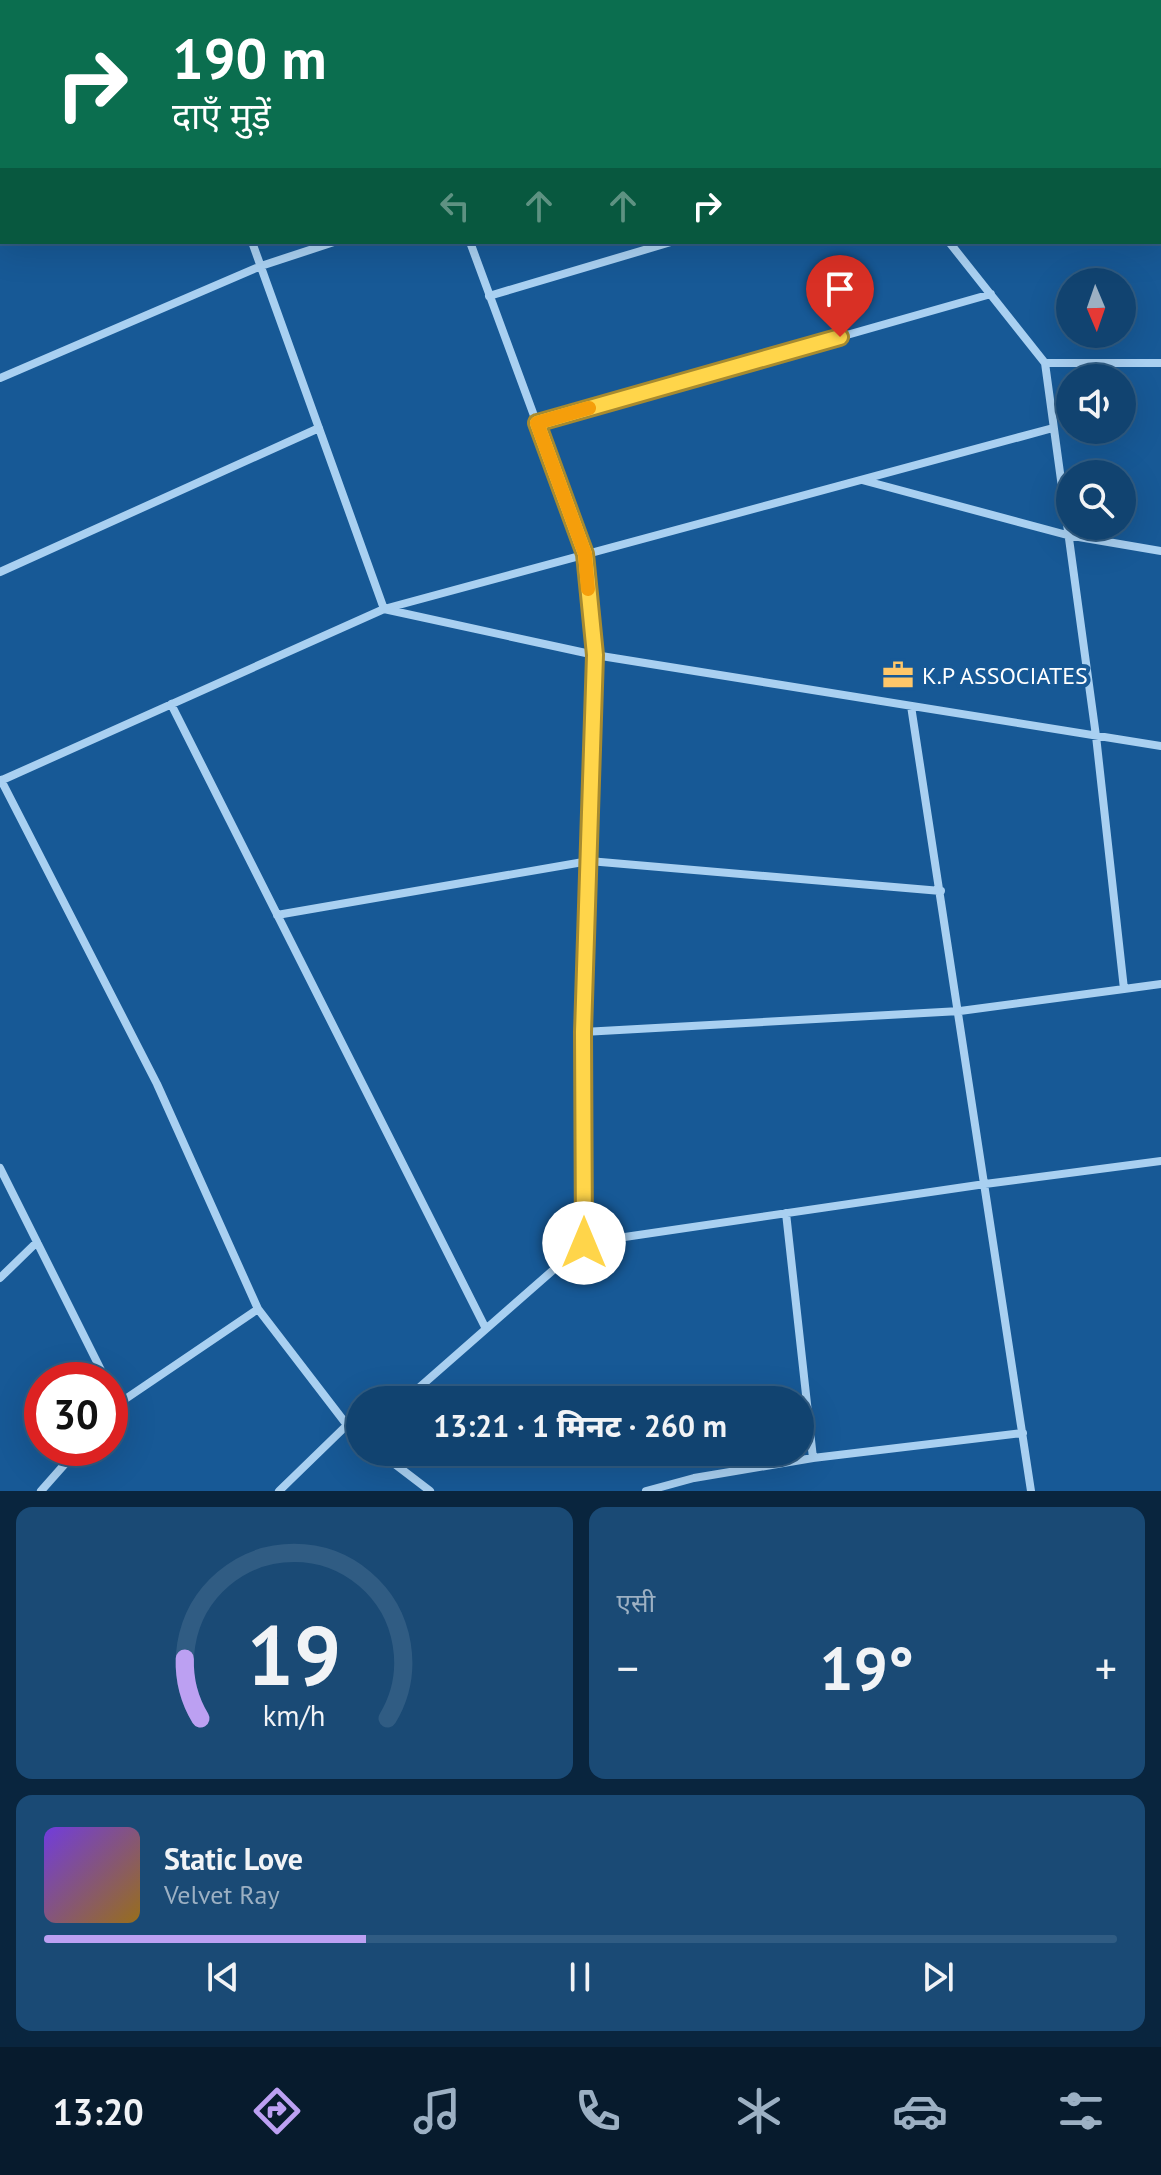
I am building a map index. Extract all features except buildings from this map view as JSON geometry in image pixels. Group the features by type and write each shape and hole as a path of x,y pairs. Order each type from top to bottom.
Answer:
{"street":[{"path":"253,244 384,609"},
{"path":"0,378 261,266 328,244"},
{"path":"471,244 585,554 595,655 583,1032 584,1243"},
{"path":"489,296 637,247 657,244"},
{"path":"951,244 1045,363 1057,460"},
{"path":"537,423 991,294"},
{"path":"1045,363 1161,363"},
{"path":"0,572 319,428"},
{"path":"346,1424 258,1309 157,1084 0,780 384,609 1053,428"},
{"path":"861,480 1056,532"},
{"path":"1068,540 1096,736 1124,989"},
{"path":"1096,540 1161,551"},
{"path":"384,609 595,655 1161,746"},
{"path":"171,704 485,1327"},
{"path":"911,706 1031,1491"},
{"path":"277,915 589,861 941,891"},
{"path":"583,1032 960,1011 1161,984"},
{"path":"420,1386 584,1243 1161,1161"},
{"path":"0,1168 97,1362"},
{"path":"0,1193 11,1191"},
{"path":"786,1213 805,1386"},
{"path":"0,1278 37,1242"},
{"path":"128,1397 258,1309"},
{"path":"279,1491 346,1426"},
{"path":"814,1458 1023,1433"},
{"path":"41,1491 63,1466"},
{"path":"397,1466 430,1491"},
{"path":"646,1491 694,1478 765,1466"}],"slow traffic":[{"path":"588,589 585,554 537,423 589,408"}],"place":[{"name":"K.P ASSOCIATES","path":"898,675"}],"route":[{"path":"584,1243 583,1032 595,655 585,554 537,423 840,337"}]}
